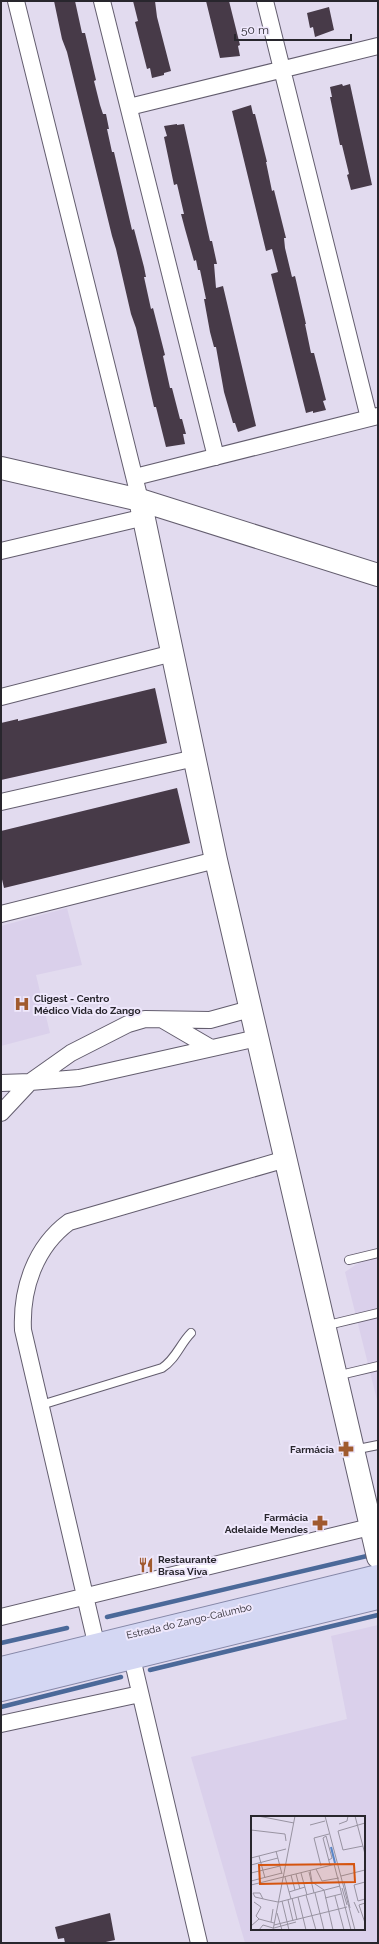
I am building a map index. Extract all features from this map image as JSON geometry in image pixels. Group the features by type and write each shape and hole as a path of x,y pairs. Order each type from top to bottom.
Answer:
{"main road":[{"name":"Estrada do Zango-Calumbo","path":"1,1668 93,1628 378,1576"},
{"path":"1,1690 136,1675 378,1598"}],"street":[{"path":"1,1617 85,1597 375,1544 216,860 143,509 16,1"},
{"path":"102,1 216,457"},
{"path":"135,477 374,417 265,1"},
{"path":"129,107 378,46"},
{"path":"1,468 378,575"},
{"path":"1,551 143,509"},
{"path":"1,697 173,653"},
{"path":"1,802 195,758"},
{"path":"1,914 216,860"},
{"path":"1,1113 30,1082 71,1053 128,1024 145,1019 210,1020 250,1009"},
{"path":"162,1020 211,1048"},
{"path":"171,1057 210,1020"},
{"path":"1,1083 79,1078 257,1038"},
{"path":"93,1628 23,1330 22,1314 32,1269 43,1247 56,1232 69,1222 286,1159"},
{"path":"1,1724 136,1675 199,1943"}],"lane":[{"path":"349,1260 378,1253"},
{"path":"324,1326 378,1313"},
{"path":"41,1405 162,1368 170,1363 184,1340 191,1332"},
{"path":"336,1376 378,1366"},
{"path":"353,1451 378,1445"}],"shaded area":[{"name":"Cligest - Centro Médico Vida do Zango","path":"67,908 82,965 36,975 50,1033 1,1046 1,926"},
{"path":"378,1254 378,1404 345,1272 369,1256"},
{"path":"378,1625 378,1943 277,1943 276,1941 270,1943 245,1943 191,1757 347,1719 331,1636"}],"building":[{"path":"54,1 75,1 82,33 85,33 100,105 103,114 106,114 109,129 107,129 112,152 114,152 132,230 134,229 144,267 146,277 144,277 151,309 153,308 165,355 163,356 170,388 172,388 180,419 182,419 186,434 183,434 185,444 166,447 156,407 154,407 136,328 131,314 67,52 62,39"},
{"path":"133,1 155,1 157,17 171,71 164,73 164,75 152,78 150,68 147,69 135,22 138,21"},
{"path":"206,1 229,1 240,45 238,46 240,56 220,58"},
{"path":"329,7 334,30 315,37 313,27 310,28 307,13"},
{"path":"342,84 343,86 350,84 372,185 351,190 347,175 349,174 342,145 340,145 330,97 332,97 330,87"},
{"path":"251,105 253,114 255,114 267,162 272,191 274,190 286,238 284,238 285,248 292,277 295,276 311,353 314,353 326,400 323,401 326,410 313,413 313,411 306,413 271,274 278,272 272,249 266,251 232,111"},
{"path":"184,124 210,241 212,241 217,264 214,264 216,288 223,286 256,426 238,432 235,423 233,423 224,392 216,347 214,347 210,332 204,299 206,299 200,270 198,270 196,260 194,261 185,229 181,214 184,214 177,184 174,185 164,137 167,136 164,126"},
{"path":"155,688 167,743 1,780 1,723 18,719 18,721"},
{"path":"177,788 190,843 4,888 1,875 1,831"},
{"path":"110,1913 115,1940 101,1943 65,1943 64,1938 58,1939 55,1927"}],"waterway":[{"path":"107,1617 367,1556"},
{"path":"150,1670 378,1615"},
{"path":"1,1643 67,1628"},
{"path":"1,1707 121,1677"}],"place":[{"name":"Cligest - Centro Médico Vida do Zango","path":"22,1004"},
{"name":"Farmácia","path":"346,1449"},
{"name":"Farmácia Adelaide Mendes","path":"320,1523"},
{"name":"Restaurante Brasa Viva","path":"146,1565"}]}
